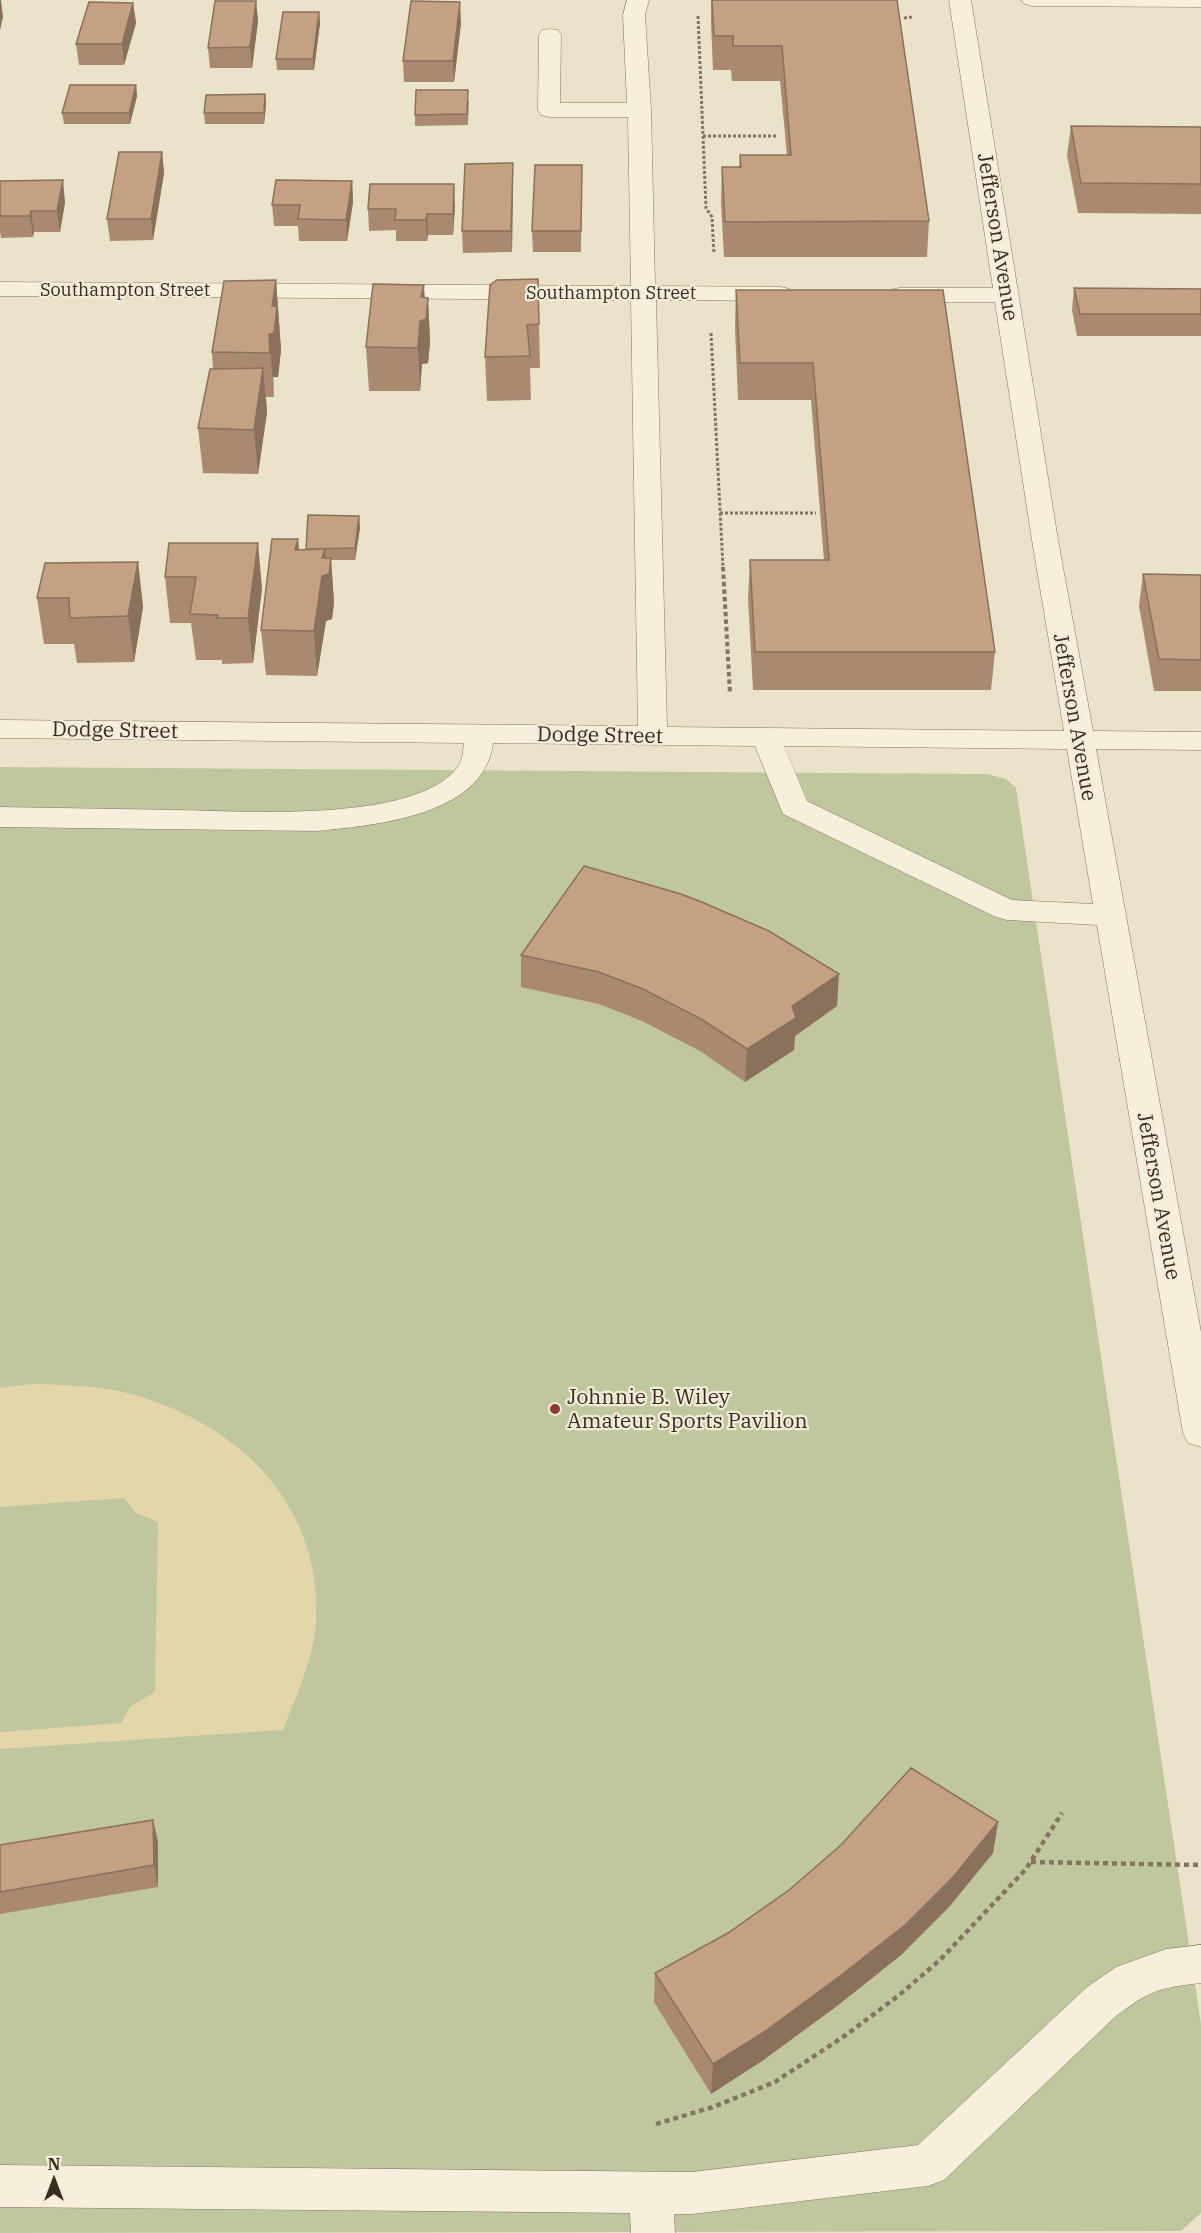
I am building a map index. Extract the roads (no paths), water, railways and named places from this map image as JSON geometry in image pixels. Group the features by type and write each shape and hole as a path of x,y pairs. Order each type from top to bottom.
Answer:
{"street":[{"path":"638,0 634,15 640,110 653,736"},
{"path":"944,0 975,0"},
{"name":"Jefferson Avenue","path":"960,0 1078,740 1201,1432"},
{"path":"1032,0 1201,1"},
{"path":"550,35 549,110 640,110"},
{"name":"Southampton Street","path":"0,289 809,294"},
{"path":"880,295 1007,295"},
{"name":"Dodge Street","path":"0,729 1201,741"},
{"path":"0,817 317,821 353,818 429,799 458,785 474,765 480,734"},
{"path":"766,737 795,807 1007,910 1110,915"},
{"path":"0,2186 652,2213 692,2193 928,2165 1101,2002 1131,1980 1166,1968 1201,1964"}],"place":[{"name":"Johnnie B. Wiley Amateur Sports Pavilion","path":"555,1409"}]}
